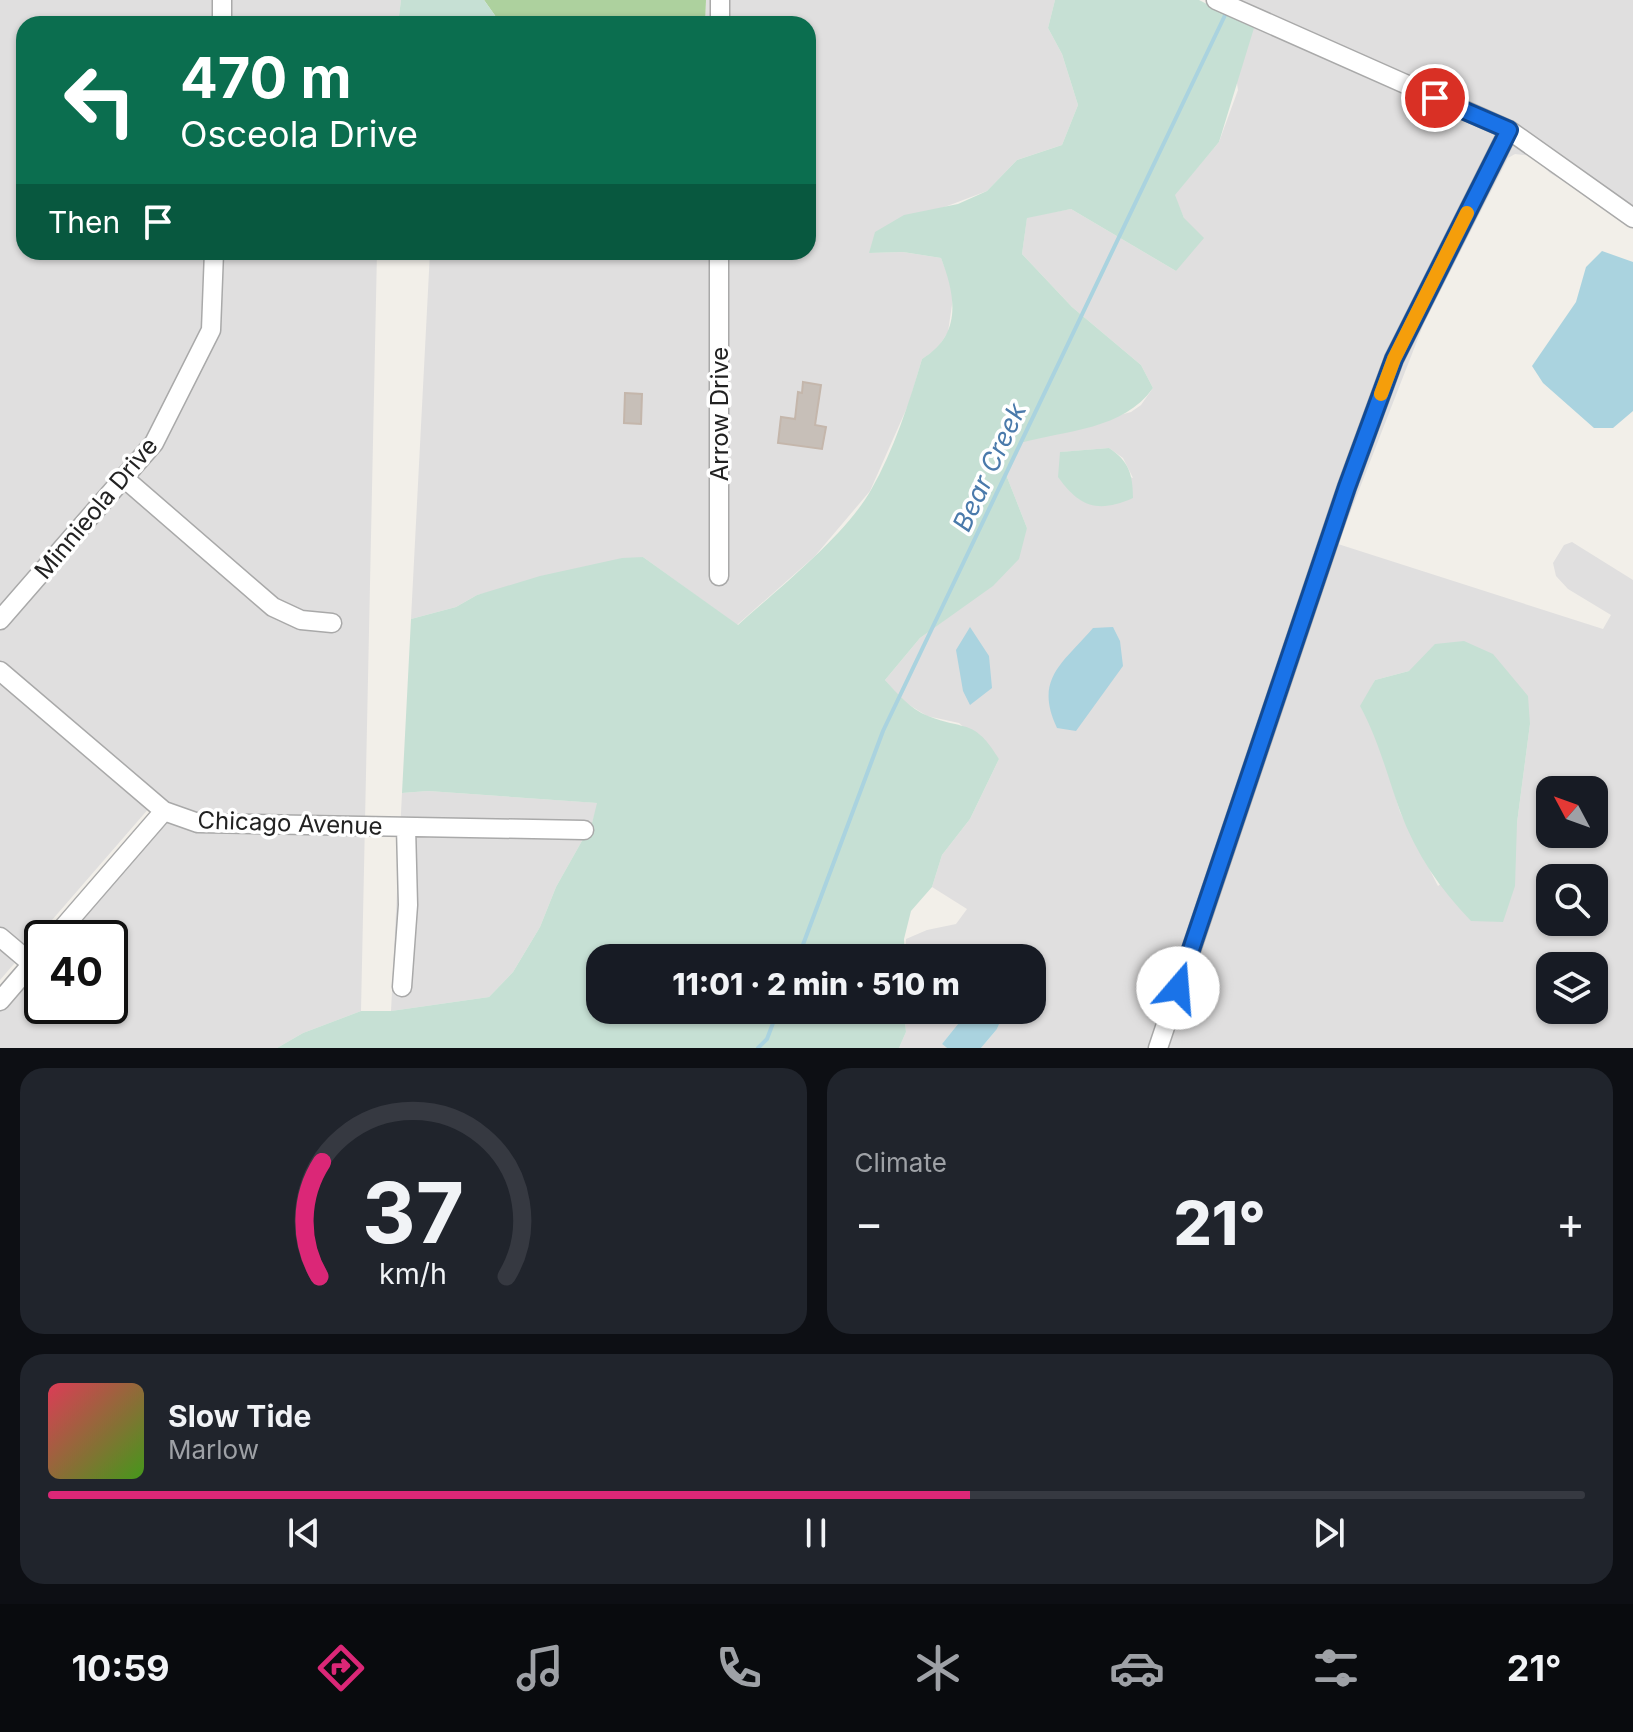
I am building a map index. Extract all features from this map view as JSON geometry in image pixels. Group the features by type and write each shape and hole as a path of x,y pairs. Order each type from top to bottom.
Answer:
{"street":[{"path":"1216,0 1509,130 1633,218"},
{"path":"1158,1048 1341,502 1394,359 1509,130"},
{"name":"Minnieola Drive","path":"0,620 154,443 211,330 214,260"},
{"name":"Arrow Drive","path":"719,260 719,576"},
{"path":"124,478 273,607 301,620 332,623"},
{"name":"Chicago Avenue","path":"0,671 164,811 198,823 584,830"},
{"path":"70,920 164,811"},
{"path":"402,987 408,905 406,827"},
{"path":"0,937 24,951"},
{"path":"0,1001 24,973"}],"shaded area":[{"path":"0,0 401,0 399,16 16,16 16,260 377,260 361,1011 303,1033 277,1048 0,1048 0,992 24,964 24,1024 128,1024 128,920 63,920 168,809 0,662"},
{"path":"706,0 1055,0 1048,28 1062,54 1078,105 1062,145 1017,160 987,191 934,211 869,253 903,252 941,258 954,291 948,332 937,349 922,359 909,403 870,491 815,556 737,625 643,557 477,595 456,607 411,619 430,260 816,260 816,16 705,16"},
{"path":"1233,0 1633,0 1633,210 1518,129"},
{"path":"1226,12 1499,133 1387,356 1150,1048 981,1048 999,1024 1046,1024 1046,944 906,944 906,939 927,930 956,924 967,909 932,887 942,855 970,819 999,759 959,723 927,716 903,701 885,680 920,638 947,618 1027,528 1005,472 1020,442 1131,412 1141,405 1153,388 1141,365 1072,307 1022,254 1027,217 1071,209 1176,271 1184,218 1174,195 1219,142 1238,90","holes":["1109,448 1123,458 1133,478 1061,452"]},
{"path":"1512,141 1599,202 1550,173 1533,156 1515,154 1508,158 1424,323 1338,544 1603,629 1611,615 1568,589 1556,576 1553,563 1564,545 1572,542 1633,580 1633,1048 1166,1048 1353,490 1401,362","holes":["1409,671 1530,724 1517,823 1438,886 1400,812 1379,741 1361,707 1375,680"]},
{"path":"0,680 150,807 52,920 24,920 24,952 0,980"},
{"path":"428,791 598,803 592,823 556,887 540,927 513,972 489,997 391,1011 402,793"},
{"path":"905,1024 958,1024 942,1044 947,1048 899,1048 906,1032"}],"green space":[{"path":"401,0 484,0 495,16 399,16"},
{"path":"484,0 706,0 705,16 495,16"},
{"path":"1055,0 1199,0 1254,28 1219,142 1175,195 1184,218 1204,238 1176,271 1071,209 1027,218 1022,254 1072,307 1141,365 1153,388 1141,402 1110,420 1020,443 1005,472 1027,528 1019,559 993,586 920,638 885,680 921,713 976,731 999,759 970,819 942,855 932,887 911,911 904,944 586,944 586,1024 905,1024 906,1032 899,1048 277,1048 303,1033 361,1011 391,1011 489,997 513,972 540,927 556,887 592,823 597,803 428,791 402,793 411,619 456,607 477,595 540,576 622,558 643,557 738,625 810,561 845,526 871,490 894,443 922,359 944,339 950,327 952,301 941,258 903,252 869,253 875,232 904,215 958,204 987,191 1017,160 1062,145 1078,105 1062,54 1048,28"},
{"path":"1109,448 1128,469 1133,498 1110,505 1091,505 1074,495 1058,477 1060,452"},
{"path":"1464,641 1493,654 1528,696 1530,724 1517,823 1515,886 1503,922 1471,921 1430,870 1406,827 1378,745 1360,706 1375,680 1409,671 1435,644"}],"water":[{"path":"1602,251 1633,262 1633,411 1613,428 1594,428 1543,383 1532,366 1576,302 1586,267"},
{"path":"970,627 989,656 992,688 970,705 963,691 956,650"},
{"path":"1113,627 1120,641 1123,666 1076,731 1057,728 1049,697 1055,673 1093,628"},
{"path":"958,1024 999,1024 981,1048 947,1048 942,1044"}],"building":[{"path":"803,382 821,385 815,425 826,427 822,449 778,443 781,417 795,419 798,392 802,393"},
{"path":"625,393 642,394 641,424 624,423"}],"waterway":[{"name":"Bear Creek","path":"803,944 883,731 1228,9"},
{"name":"Bear Creek","path":"758,1048 767,1039 773,1024"}],"slow traffic":[{"path":"1381,394 1394,359 1467,213"}],"route":[{"path":"1178,988 1347,487 1394,359 1509,130 1435,98"}]}
